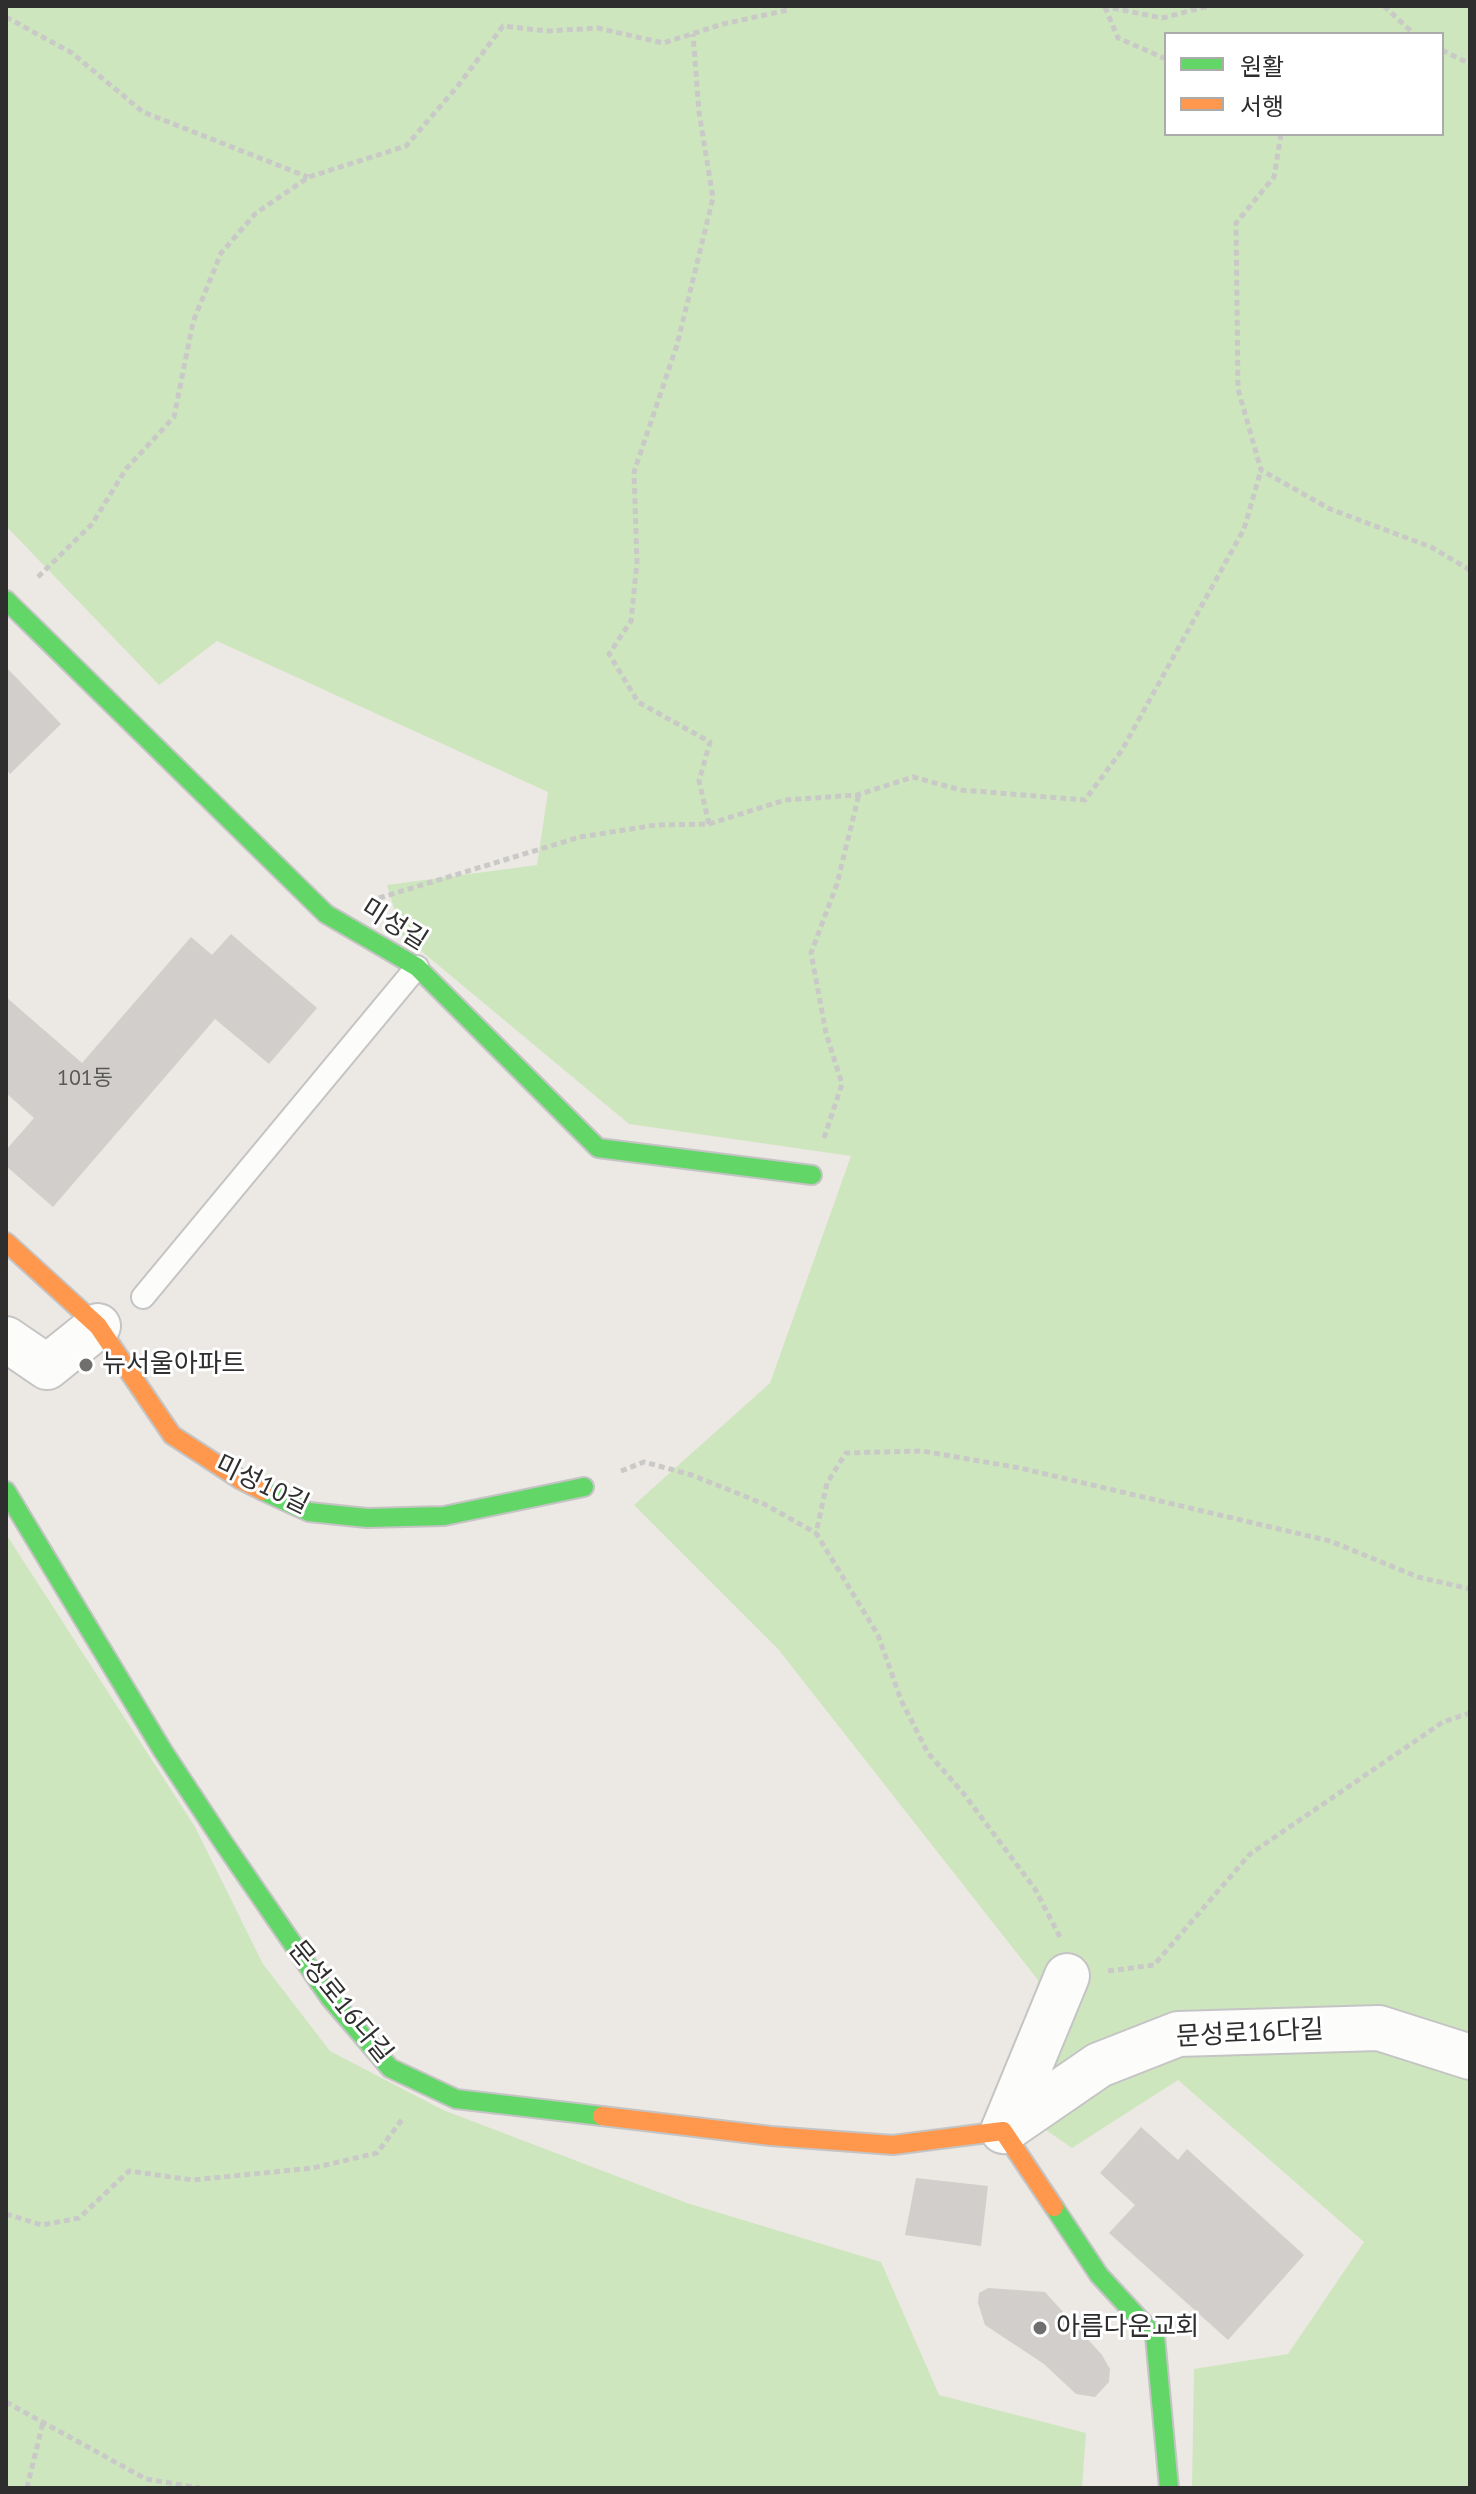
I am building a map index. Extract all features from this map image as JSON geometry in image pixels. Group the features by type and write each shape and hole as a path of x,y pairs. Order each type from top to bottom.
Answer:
{"street":[{"name":"미성길","path":"8,602 326,914 417,967 598,1148 812,1175"},
{"name":"미성10길","path":"6,1242 98,1326 172,1435 241,1480 309,1512 367,1518 444,1516 584,1487"},
{"path":"6,1339 47,1367 98,1326"},
{"name":"문성로16다길","path":"6,1491 163,1751 330,1998 390,2068 456,2099 771,2136 893,2145 1003,2131 1099,2065 1178,2034 1379,2028 1470,2057"},
{"path":"1067,1976 1003,2131 1099,2275 1155,2336 1169,2488"}],"lane":[{"path":"143,1297 417,967"}],"path":[{"path":"8,602 92,524 126,469 174,417 193,322 221,253 256,213 309,177 406,146 457,87 503,26 547,31 598,28 663,43 788,10 789,6"},
{"path":"1104,7 1162,18 1209,6"},
{"path":"1384,6 1412,32"},
{"path":"1104,7 1118,38 1164,58"},
{"path":"6,17 72,53 143,112 309,177"},
{"path":"693,34 699,112 713,198 677,345 634,472 637,563 631,621 609,654 638,702 710,742 699,781 709,824"},
{"path":"1444,51 1470,64"},
{"path":"326,914 580,837 656,825 709,824 785,800 857,795 913,777 961,790 1085,800 1122,750 1244,529 1261,470 1238,389 1236,223 1274,177 1281,136"},
{"path":"1261,470 1330,509 1431,547 1470,570"},
{"path":"812,1175 842,1084 826,1033 811,953 837,884 857,795"},
{"path":"816,1533 827,1483 846,1453 922,1451 1020,1468 1256,1522 1330,1541 1418,1577 1470,1589"},
{"path":"584,1487 644,1462 692,1475 764,1504 816,1533 878,1635 901,1700 928,1753 964,1794 1035,1889 1069,1954 1067,1976 1154,1965 1250,1854 1443,1722 1470,1713"},
{"path":"6,2214 42,2225 79,2218 129,2171 193,2180 313,2168 377,2153 409,2110"},
{"path":"6,2402 146,2479 200,2488"},
{"path":"27,2488 43,2422"}],"green space":[{"path":"6,6 1470,6 1470,2488 1192,2488 1194,2369 1288,2354 1364,2242 1178,2080 1072,2148 1033,2121 1038,1980 778,1649 634,1505 770,1383 851,1156 629,1124 402,935 387,885 537,865 548,792 217,641 159,685 6,526"},
{"path":"6,1534 195,1827 263,1964 330,2051 443,2110 687,2203 881,2262 939,2395 1086,2433 1082,2488 6,2488"}],"building":[{"path":"6,667 61,724 10,774 6,769"},
{"path":"231,934 317,1008 269,1064 215,1019 53,1207 6,1166 6,1150 34,1118 6,1093 6,997 82,1063 191,937 212,955"},
{"path":"1141,2127 1178,2160 1187,2149 1304,2255 1228,2340 1109,2233 1135,2205 1100,2173"},
{"path":"916,2178 988,2186 981,2246 905,2235"},
{"path":"988,2288 1045,2292 1102,2355 1110,2369 1109,2382 1095,2397 1076,2394 1044,2364 985,2325 978,2303 979,2293"}],"traffic: fast":[{"path":"6,600 326,914 417,967 598,1148 812,1175"},
{"path":"263,1491 309,1512 367,1518 444,1516 584,1487"},
{"path":"6,1491 163,1751 223,1842 330,1998 390,2068 456,2099 602,2116"},
{"path":"1054,2207 1099,2275 1155,2336 1169,2488"}],"traffic: slow":[{"path":"6,1242 98,1326 172,1435 263,1491"},
{"path":"602,2116 771,2136 893,2145 1003,2131 1054,2207"}],"place":[{"name":"뉴서울아파트","path":"86,1365"},
{"name":"아름다운교회","path":"1040,2328"}]}
